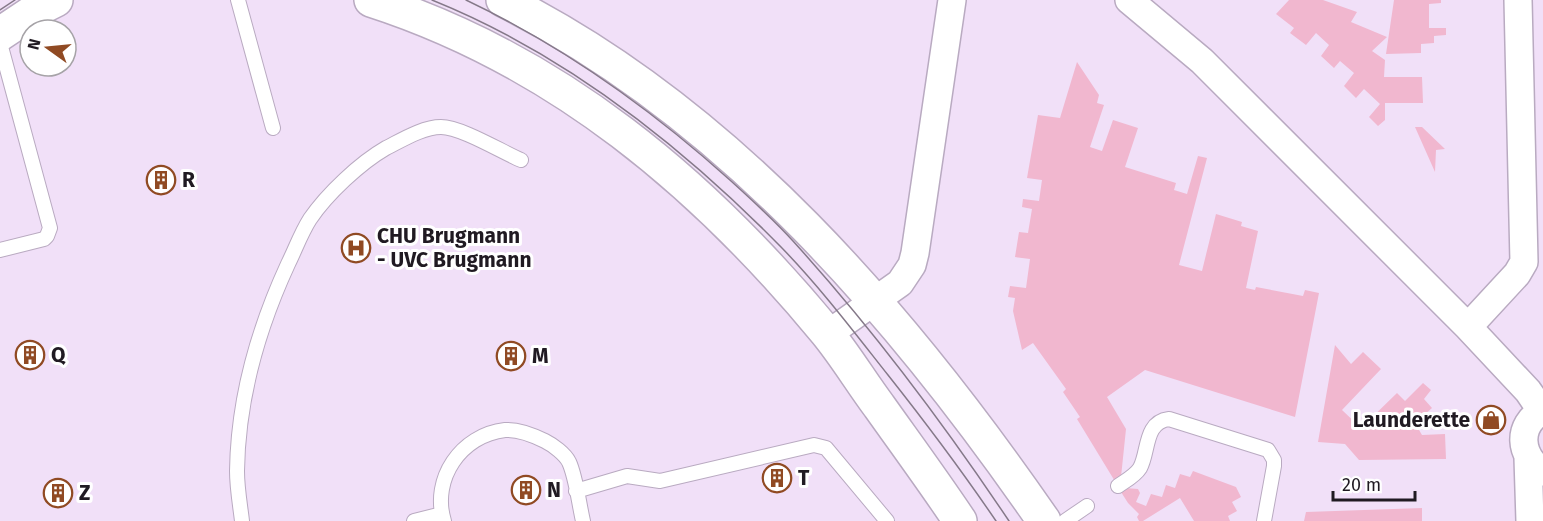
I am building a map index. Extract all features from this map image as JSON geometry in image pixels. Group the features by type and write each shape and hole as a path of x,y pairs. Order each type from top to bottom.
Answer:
{"street":[{"path":"0,34 56,0"},
{"path":"371,0 417,16 481,44 548,80 664,164 718,213 769,265 828,334 960,521"},
{"path":"503,0 572,37 696,126 755,177 875,300 947,387 1044,521"},
{"path":"828,334 900,283 912,265 952,0"},
{"path":"1129,0 1202,61 1468,327 1528,391 1542,410 1526,426 1524,437 1524,448 1535,465 1530,521"},
{"path":"1468,327 1517,274 1524,262 1518,0"}],"lane":[{"path":"238,0 273,128"},
{"path":"0,43 50,228 44,239 0,250"},
{"path":"242,521 237,485 238,448 249,376 265,319 310,220 326,200 358,168 402,139 424,131 441,127 456,130 521,160"},
{"path":"1118,486 1139,470 1154,426 1169,419 1268,450 1274,460 1274,466 1264,521"},
{"path":"414,521 443,517 441,490 448,467 463,448 483,435 506,430 530,433 551,444 568,461 583,521"},
{"path":"576,490 627,476 660,480 814,445 826,448 887,521"},
{"path":"1065,521 1087,506"}],"shaded area":[{"path":"1289,0 1323,0 1357,12 1351,22 1387,37 1372,51 1385,60 1384,77 1422,77 1423,103 1385,103 1385,120 1378,126 1369,117 1380,104 1364,89 1356,98 1344,86 1354,73 1340,61 1334,68 1321,56 1329,45 1316,33 1306,45 1290,33 1294,28 1276,14"},
{"path":"1394,0 1441,0 1441,3 1429,4 1429,28 1446,28 1446,35 1434,36 1434,43 1421,44 1421,53 1386,54"},
{"path":"1077,62 1099,95 1097,103 1104,105 1090,147 1102,151 1113,120 1138,128 1125,167 1176,183 1174,190 1187,194 1198,156 1207,158 1179,265 1202,271 1216,214 1242,222 1241,226 1258,231 1246,288 1255,290 1256,287 1303,296 1305,290 1319,293 1295,417 1145,370 1107,397 1126,429 1121,477 1116,483 1077,419 1080,417 1063,392 1066,389 1033,343 1022,350 1013,311 1015,298 1008,297 1010,286 1026,288 1030,259 1015,257 1019,232 1028,233 1032,209 1022,207 1023,199 1039,201 1042,180 1027,178 1038,115 1060,118"},
{"path":"1415,127 1422,127 1445,149 1436,150 1435,172"},
{"path":"1335,345 1351,364 1363,352 1381,369 1342,410 1361,428 1397,393 1405,401 1423,383 1431,390 1424,399 1432,408 1415,423 1422,435 1445,434 1446,459 1359,460 1345,444 1318,442"},
{"path":"1193,471 1236,487 1241,497 1232,502 1237,511 1228,516 1230,521 1194,521 1180,498 1143,521 1139,521 1137,517 1139,514 1121,492 1125,488 1138,489 1140,493 1136,502 1146,506 1151,494 1162,497 1166,485 1175,488 1180,474 1190,477"},
{"path":"1422,508 1422,521 1304,521 1306,512"}],"tram line":[{"path":"0,10 15,0"},
{"path":"432,0 529,47 575,75 662,138 743,209 795,262 836,310 930,429 996,521"},
{"path":"466,0 571,58 638,104 701,154 763,210 786,233 879,342 933,413 1009,521"}],"place":[{"name":"R","path":"161,180"},
{"name":"CHU Brugmann - UVC Brugmann","path":"356,248"},
{"name":"Q","path":"30,355"},
{"name":"M","path":"511,356"},
{"name":"Launderette","path":"1491,420"},
{"name":"T","path":"777,478"},
{"name":"N","path":"526,490"},
{"name":"Z","path":"58,493"}]}
